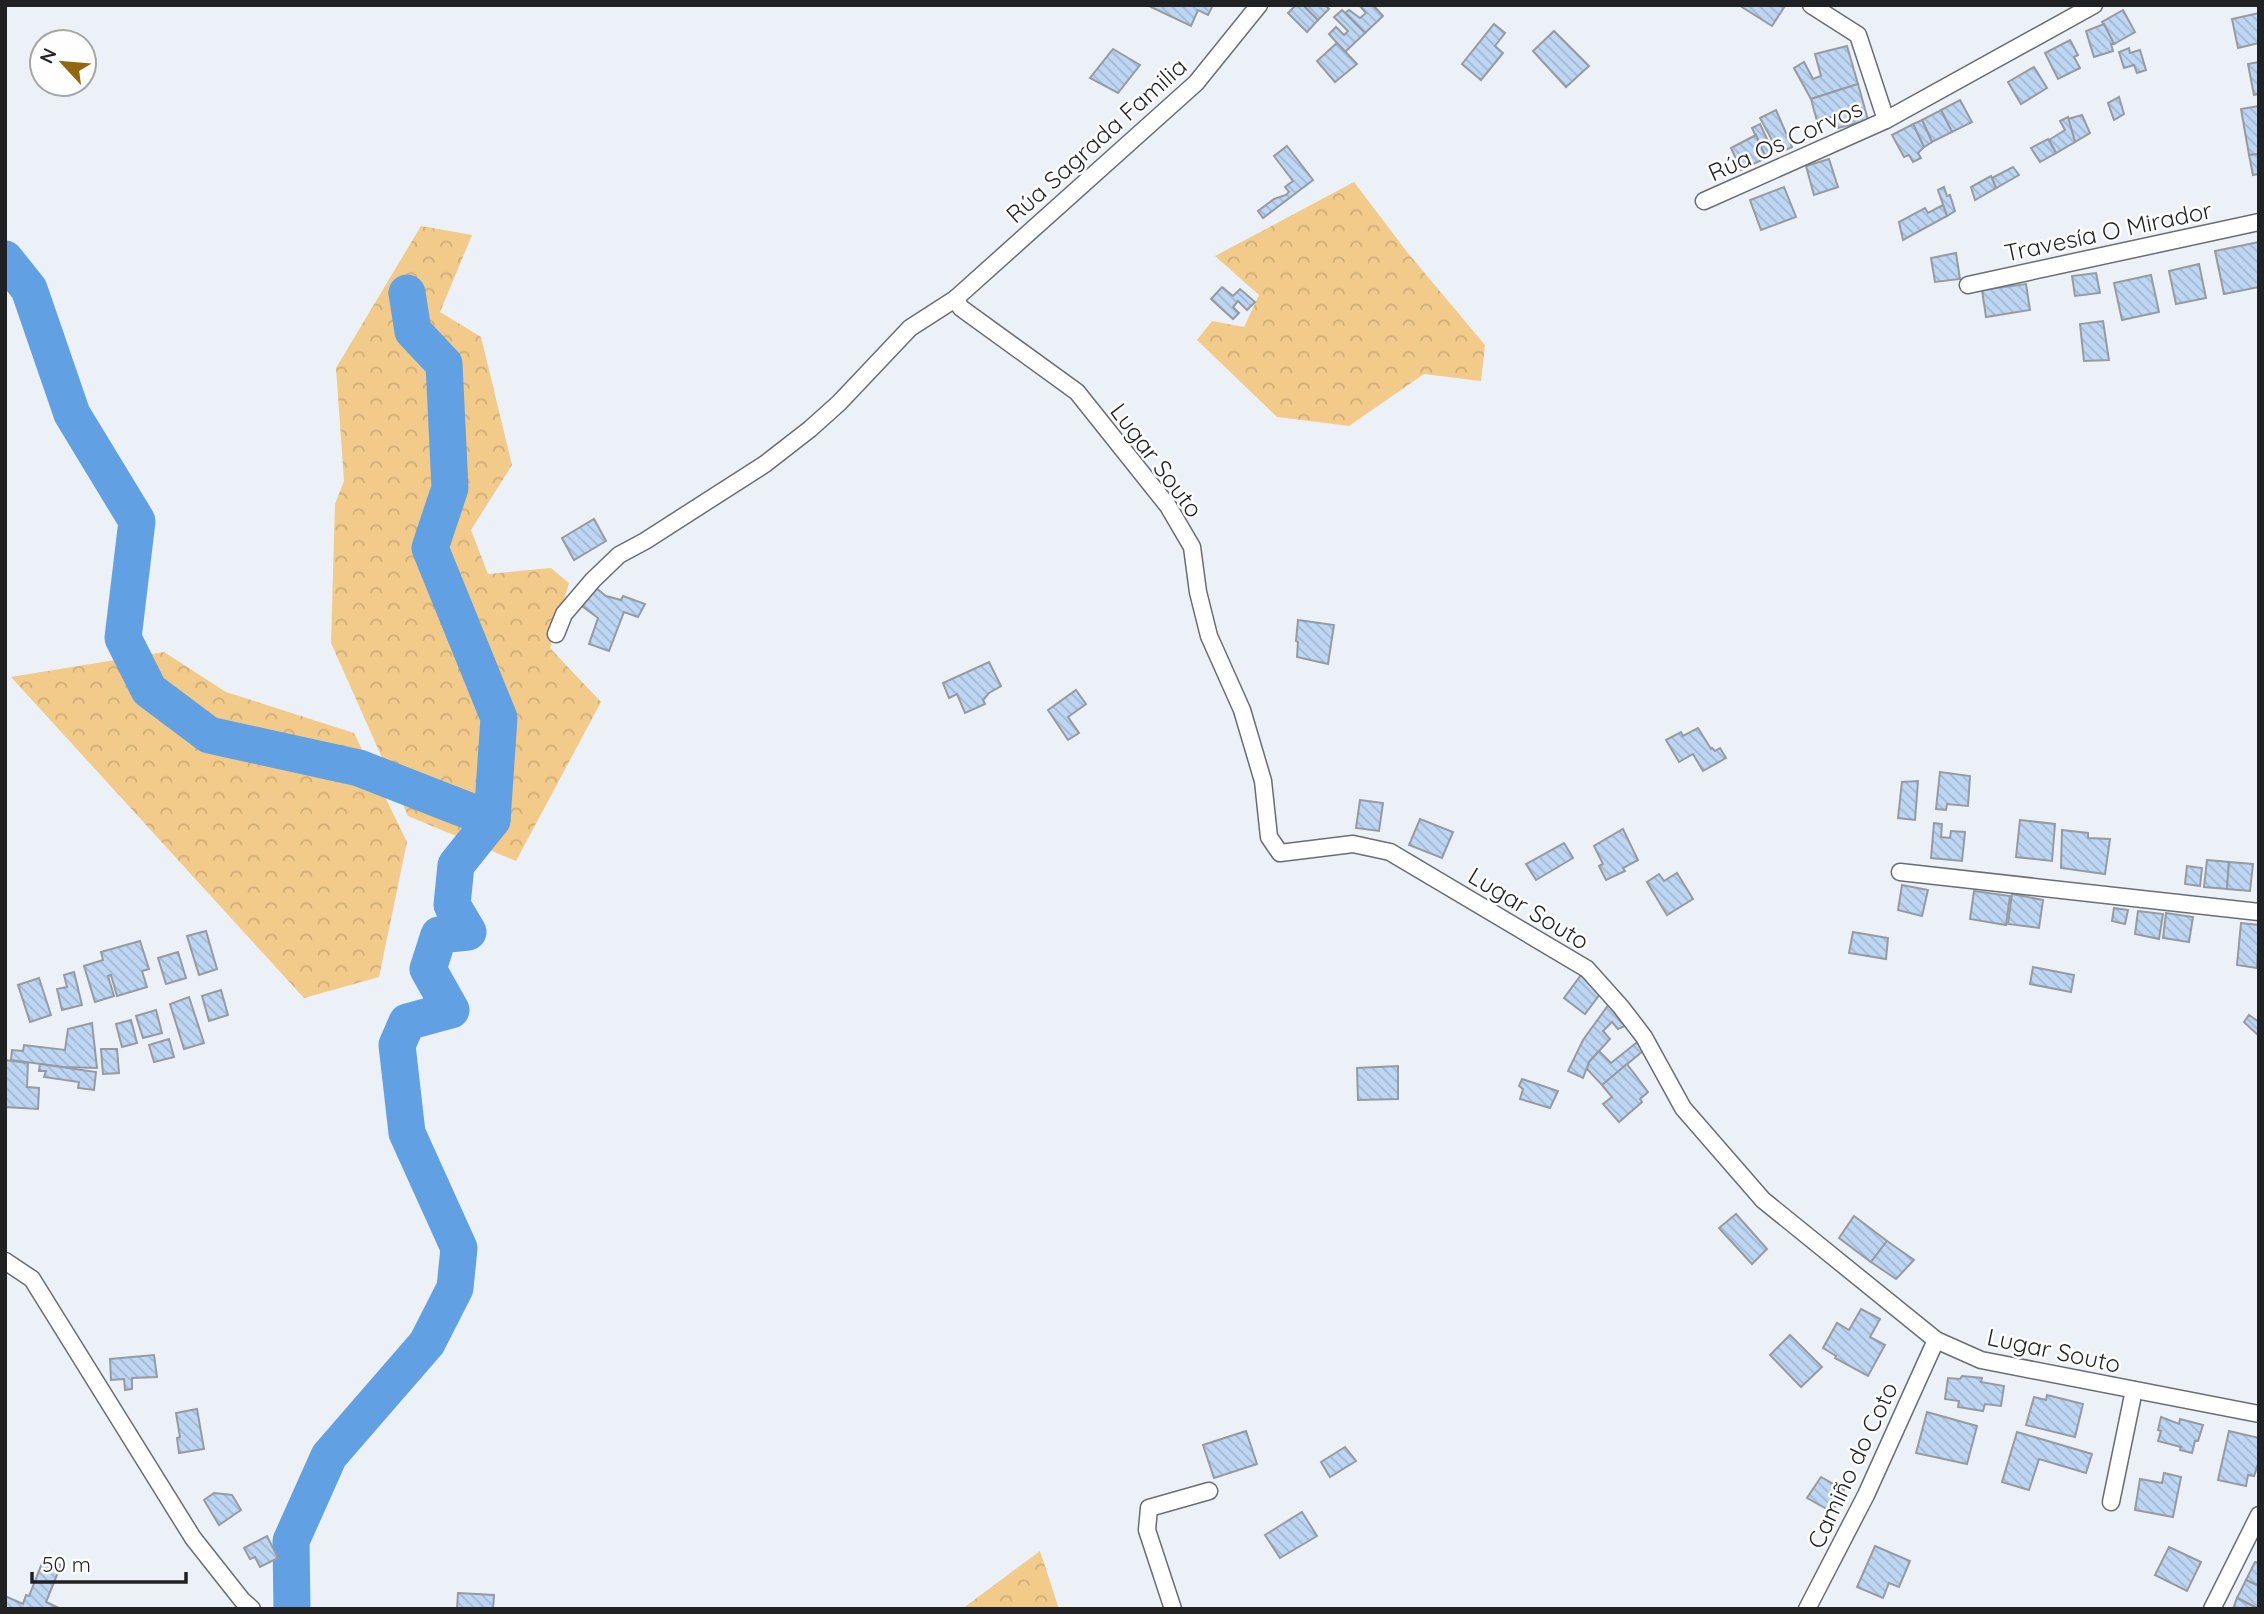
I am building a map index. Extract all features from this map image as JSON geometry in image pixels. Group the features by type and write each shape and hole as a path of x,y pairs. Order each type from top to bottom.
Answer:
{"street":[{"name":"Rúa Sagrada Familia","path":"556,634 564,614 619,555 717,495 783,450 839,403 910,328 955,299 1196,83 1259,5"},
{"name":"Rúa Os Corvos","path":"1811,5 1858,35 1886,120"},
{"name":"Rúa Os Corvos","path":"1704,201 1886,120 2094,5"},
{"name":"Travesía O Mirador","path":"1968,285 2259,222"},
{"name":"Lugar Souto","path":"955,299 961,308 1077,392 1168,506 1192,547 1198,592 1209,636 1242,710 1263,781 1269,837 1280,853 1353,844 1390,852 1587,969 1644,1037 1683,1108 1763,1200 1936,1340 1981,1360 2259,1414"},
{"path":"1900,872 2259,912"},
{"path":"5,1261 32,1279 193,1538 252,1609"},
{"name":"Camiño do Coto","path":"1807,1609 1866,1495 1936,1340"},
{"path":"2112,1502 2134,1390"},
{"path":"1173,1609 1147,1530 1149,1508 1209,1491"},
{"path":"2212,1609 2259,1515"}],"green space":[{"path":"1354,182 1407,252 1485,345 1481,381 1424,374 1349,426 1277,417 1197,340 1212,321 1244,327 1259,295 1215,256"},
{"path":"421,226 472,235 440,312 481,337 512,465 471,530 488,574 551,568 569,583 550,648 601,702 516,861 408,816 331,643 335,504 344,481 336,368"},
{"path":"164,652 226,692 354,733 407,842 379,977 304,998 11,677"},
{"path":"1040,1551 1059,1609 962,1609"}],"building":[{"path":"1147,5 1213,5 1208,15 1198,10 1191,26"},
{"path":"1296,5 1303,5 1318,20 1307,32 1288,13"},
{"path":"1303,5 1325,5 1329,9 1318,20"},
{"path":"1359,5 1373,5 1383,16 1365,33 1345,13 1349,10 1360,18 1366,13"},
{"path":"1785,6 1772,26 1742,7"},
{"path":"1342,10 1365,33 1345,52 1329,34 1336,27 1344,35 1348,31 1334,17"},
{"path":"2123,10 2135,32 2114,44 2102,22"},
{"path":"2259,13 2259,43 2238,48 2232,19"},
{"path":"1494,24 1505,33 1495,46 1503,53 1481,80 1462,64"},
{"path":"2104,24 2114,44 2111,44 2113,51 2094,57 2086,31"},
{"path":"1554,31 1589,66 1566,87 1533,51"},
{"path":"2070,40 2078,55 2074,57 2080,68 2058,79 2045,53"},
{"path":"1337,43 1357,64 1335,82 1317,61"},
{"path":"1847,46 1858,84 1811,99 1794,68 1804,62 1813,79 1821,76 1815,54"},
{"path":"2129,48 2130,53 2140,50 2146,70 2137,73 2134,65 2124,68 2119,52"},
{"path":"1113,49 1140,65 1118,93 1090,78"},
{"path":"2259,62 2259,94 2254,95 2248,64"},
{"path":"2034,67 2047,88 2021,104 2008,82"},
{"path":"1858,84 1868,120 1838,128 1835,116 1817,121 1811,99"},
{"path":"2119,97 2124,114 2114,120 2108,103"},
{"path":"1960,100 1972,122 1952,132 1941,110"},
{"path":"2259,106 2259,154 2249,155 2241,109"},
{"path":"1776,110 1792,147 1779,153 1760,118"},
{"path":"1941,110 1952,132 1932,142 1922,120"},
{"path":"2082,115 2090,133 2075,142 2068,119"},
{"path":"2068,117 2075,142 2056,153 2049,140 2065,130 2060,121"},
{"path":"1922,120 1932,142 1924,147 1913,124"},
{"path":"1760,124 1773,152 1765,156 1752,128"},
{"path":"1913,124 1924,147 1918,153 1921,158 1913,162 1909,155 1904,157 1892,135"},
{"path":"1756,135 1766,158 1741,170 1731,148"},
{"path":"2048,139 2056,153 2040,162 2031,148"},
{"path":"1287,146 1313,180 1263,218 1258,211 1274,199 1286,195 1289,192 1285,187 1293,181 1274,156"},
{"path":"2259,154 2259,174 2253,175 2249,155"},
{"path":"1829,159 1838,187 1814,195 1806,166"},
{"path":"2013,167 2019,175 1996,188 1992,178"},
{"path":"1991,176 1996,188 1975,200 1971,187"},
{"path":"1784,187 1796,217 1761,230 1750,200"},
{"path":"1944,187 1947,196 1950,195 1955,211 1947,216 1938,190"},
{"path":"1943,205 1947,216 1903,240 1899,222 1925,208 1928,213"},
{"path":"2259,242 2259,287 2224,294 2215,251"},
{"path":"1956,253 1960,279 1935,282 1931,258"},
{"path":"2199,264 2206,298 2176,304 2169,271"},
{"path":"2096,273 2100,293 2075,296 2072,276"},
{"path":"2151,275 2159,312 2122,320 2114,283"},
{"path":"2026,284 2030,310 1986,317 1982,290"},
{"path":"1222,287 1233,296 1240,289 1255,302 1247,310 1238,301 1233,307 1239,313 1233,319 1211,299"},
{"path":"2103,321 2109,360 2084,361 2080,324"},
{"path":"594,519 606,541 574,560 562,538"},
{"path":"596,588 606,596 621,600 623,596 645,604 638,617 624,612 609,651 589,644 598,618 582,606"},
{"path":"1298,620 1334,625 1328,664 1297,657"},
{"path":"989,662 1001,686 989,693 983,700 985,704 965,713 957,694 949,698 943,683"},
{"path":"1076,690 1086,704 1068,717 1079,733 1068,740 1048,710"},
{"path":"1698,728 1711,749 1715,751 1720,748 1726,758 1703,771 1693,754 1679,762 1666,740 1681,732 1683,736"},
{"path":"1940,772 1970,776 1968,806 1947,804 1946,810 1936,809"},
{"path":"1918,781 1915,820 1898,818 1902,782"},
{"path":"1360,800 1383,803 1379,831 1356,828"},
{"path":"1420,819 1453,832 1442,858 1409,845"},
{"path":"2020,820 2055,824 2052,861 2016,857"},
{"path":"1934,823 1942,824 1941,837 1950,838 1951,831 1965,832 1962,861 1931,858"},
{"path":"1623,829 1638,860 1623,868 1625,871 1606,880 1599,866 1603,864 1594,846"},
{"path":"2062,830 2088,833 2088,838 2110,839 2105,874 2061,868"},
{"path":"1564,843 1573,858 1536,880 1526,864"},
{"path":"2207,860 2229,862 2227,889 2204,887"},
{"path":"2229,862 2253,864 2250,891 2227,889"},
{"path":"2187,866 2202,868 2200,886 2185,884"},
{"path":"1677,873 1693,899 1667,915 1647,882 1659,874 1664,881"},
{"path":"1902,885 1928,890 1922,916 1898,910"},
{"path":"1974,891 2010,896 2006,925 1970,919"},
{"path":"2012,894 2043,900 2039,928 2008,924"},
{"path":"2114,908 2128,910 2125,924 2112,921"},
{"path":"2138,911 2163,914 2159,939 2135,934"},
{"path":"2166,913 2193,917 2189,942 2163,938"},
{"path":"2241,923 2259,925 2257,968 2237,965"},
{"path":"206,931 217,969 199,975 187,936"},
{"path":"1853,932 1888,938 1886,959 1849,953"},
{"path":"140,941 149,969 142,971 147,987 117,996 111,975 108,976 114,996 95,1002 84,966 103,960 101,952"},
{"path":"178,952 186,978 166,984 158,958"},
{"path":"2033,967 2074,975 2071,992 2030,984"},
{"path":"74,972 82,1005 62,1010 57,989 67,987 64,975"},
{"path":"1581,975 1600,994 1585,1014 1564,998"},
{"path":"39,978 51,1015 30,1022 18,985"},
{"path":"221,990 228,1015 209,1021 202,996"},
{"path":"189,997 204,1043 184,1049 170,1004"},
{"path":"1609,1004 1624,1020 1625,1026 1618,1029 1612,1022 1603,1031 1610,1039 1589,1062 1583,1078 1568,1071 1583,1040"},
{"path":"156,1010 162,1033 143,1038 136,1016"},
{"path":"2249,1015 2259,1022 2259,1036 2244,1022"},
{"path":"131,1020 137,1043 122,1047 116,1024"},
{"path":"92,1023 97,1068 63,1067 11,1060 12,1050 23,1051 24,1045 65,1050 68,1029"},
{"path":"169,1039 174,1057 154,1062 149,1045"},
{"path":"1636,1043 1643,1051 1602,1085 1587,1069 1589,1062 1599,1051 1611,1063"},
{"path":"101,1049 117,1049 119,1073 103,1074"},
{"path":"5,1060 28,1063 27,1087 39,1088 38,1109 5,1107"},
{"path":"40,1064 96,1072 94,1090 78,1088 79,1082 44,1077 46,1071 39,1071"},
{"path":"1627,1064 1648,1092 1640,1099 1642,1102 1619,1122 1603,1104 1612,1097 1602,1085"},
{"path":"1398,1066 1398,1099 1358,1100 1357,1068"},
{"path":"1522,1079 1558,1091 1550,1108 1520,1099 1523,1089 1519,1086"},
{"path":"1736,1214 1767,1249 1752,1264 1719,1228"},
{"path":"1854,1216 1887,1241 1871,1262 1839,1238"},
{"path":"1887,1241 1914,1260 1896,1279 1871,1262"},
{"path":"1861,1309 1880,1319 1870,1337 1885,1345 1868,1376 1835,1358 1836,1356 1823,1348 1837,1323 1849,1330"},
{"path":"1790,1335 1822,1367 1801,1387 1770,1355"},
{"path":"154,1355 157,1377 132,1378 132,1389 125,1390 124,1379 111,1380 110,1359"},
{"path":"1962,1376 1982,1378 1981,1382 2004,1386 2001,1406 1985,1404 1983,1411 1958,1407 1959,1401 1945,1399 1948,1378 1960,1379"},
{"path":"2047,1395 2083,1404 2075,1437 2026,1425 2034,1397 2046,1400"},
{"path":"197,1409 204,1449 179,1453 177,1438 180,1437 176,1413"},
{"path":"1927,1412 1977,1426 1967,1464 1916,1453"},
{"path":"2161,1417 2179,1424 2180,1419 2203,1425 2192,1453 2158,1441"},
{"path":"1246,1431 1257,1464 1214,1478 1203,1445"},
{"path":"2229,1431 2259,1438 2259,1461 2254,1476 2248,1475 2246,1486 2218,1480"},
{"path":"2017,1432 2092,1454 2086,1473 2039,1459 2029,1490 2002,1482"},
{"path":"1345,1447 1356,1461 1330,1477 1321,1462"},
{"path":"2164,1473 2181,1477 2173,1517 2135,1510 2140,1479 2162,1483"},
{"path":"1821,1477 1844,1490 1832,1512 1807,1498"},
{"path":"214,1493 232,1495 241,1510 219,1525 204,1500"},
{"path":"1302,1512 1317,1536 1280,1558 1265,1535"},
{"path":"267,1536 278,1558 260,1567 255,1557 250,1559 244,1548"},
{"path":"1875,1546 1910,1561 1899,1587 1889,1583 1883,1598 1857,1587"},
{"path":"2169,1547 2201,1562 2187,1591 2155,1575"},
{"path":"44,1558 61,1565 46,1602 61,1609 5,1609 5,1596 23,1604 26,1595 29,1596"},
{"path":"2255,1562 2259,1563 2259,1586 2246,1580"},
{"path":"2246,1580 2259,1586 2259,1609 2237,1598"},
{"path":"458,1593 494,1595 493,1609 457,1609"},
{"path":"2237,1598 2259,1609 2233,1609"}],"waterway":[{"path":"5,259 29,289 72,414 137,521 123,638 149,690 209,735 359,768 492,820"},
{"path":"292,1609 291,1541 329,1456 427,1343 455,1288 459,1248 407,1133 397,1045 407,1022 451,1010 428,969 439,935 468,932 452,905 456,865 492,820 499,718 430,548 450,488 444,364 413,331 407,293"}]}
